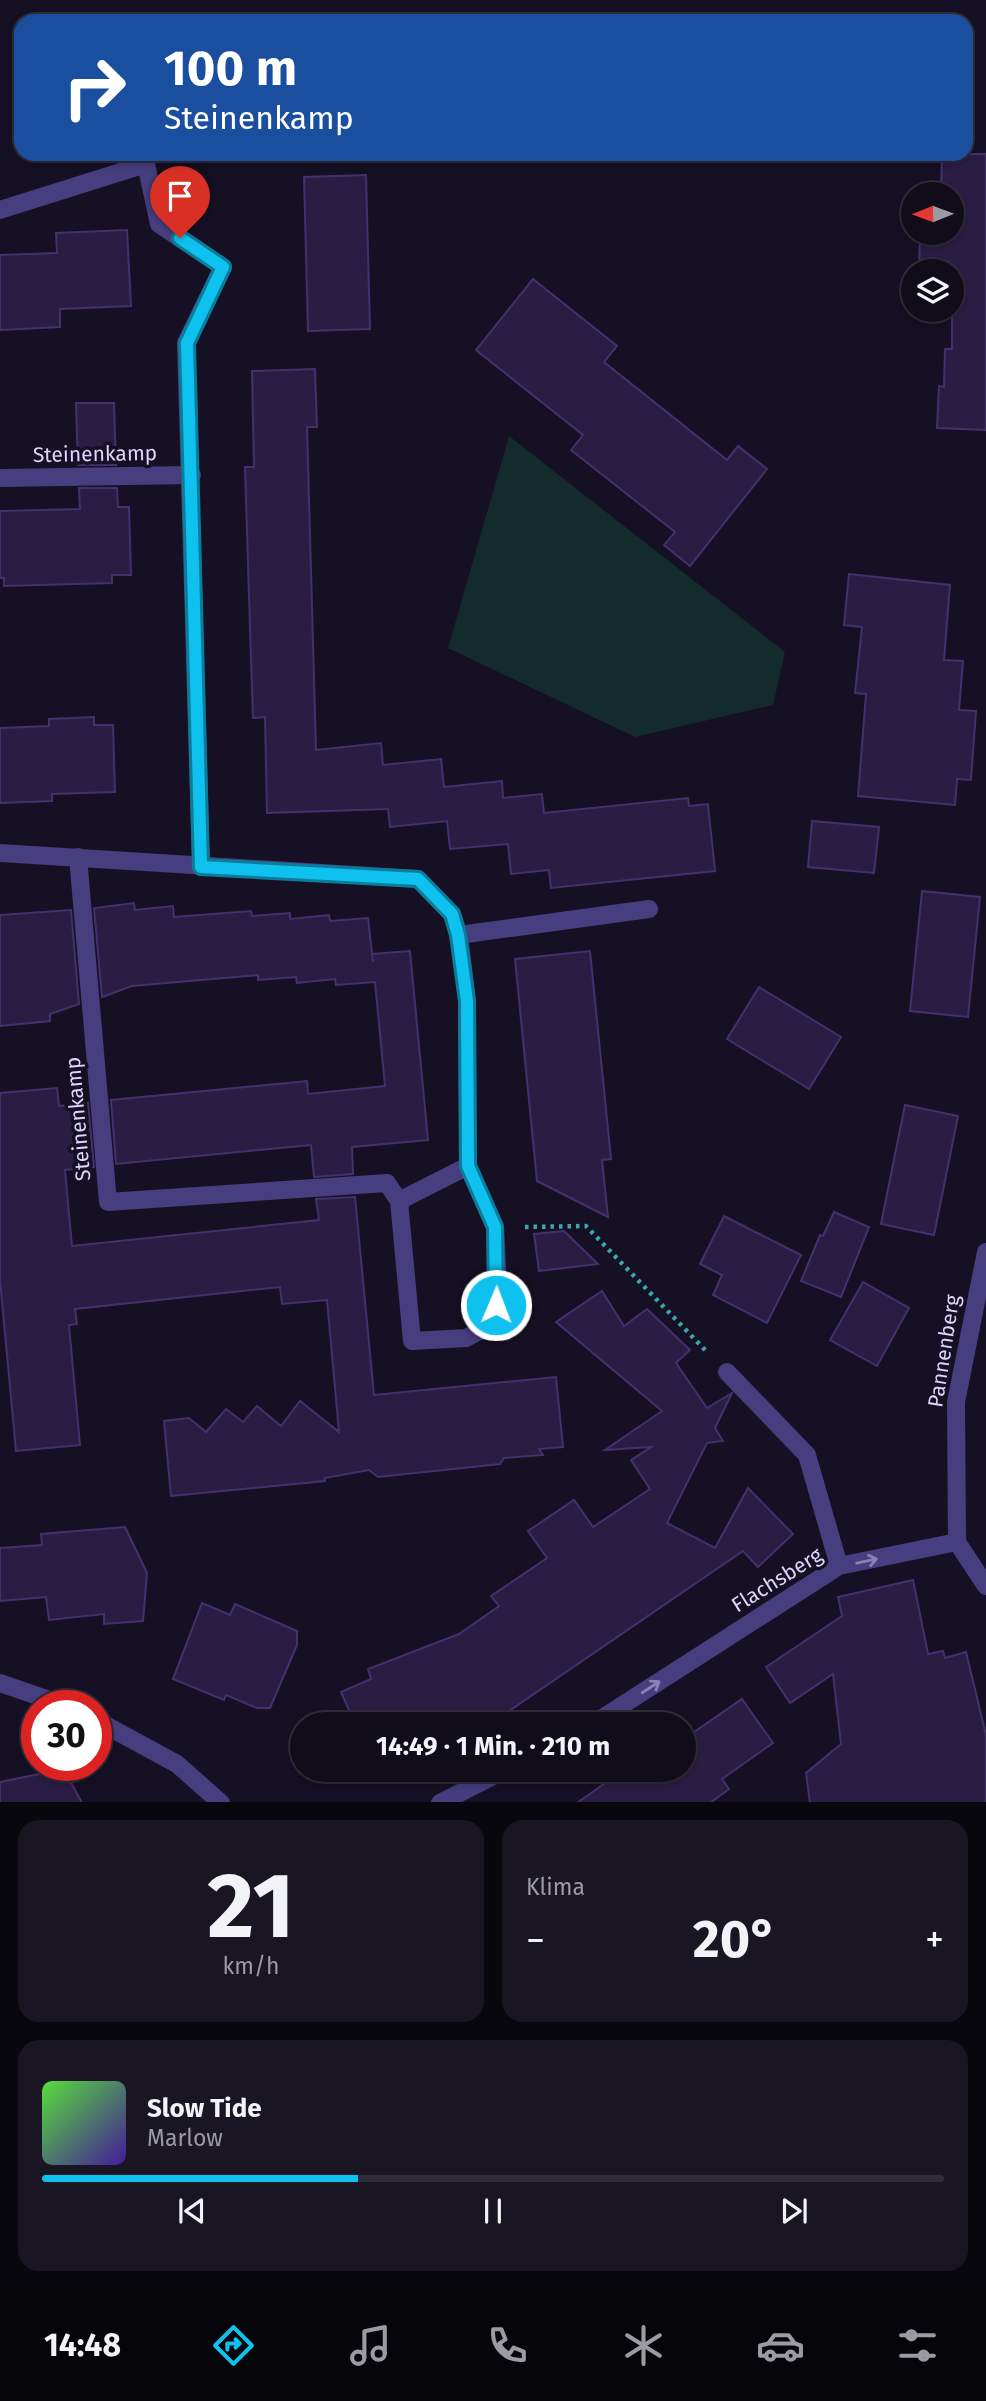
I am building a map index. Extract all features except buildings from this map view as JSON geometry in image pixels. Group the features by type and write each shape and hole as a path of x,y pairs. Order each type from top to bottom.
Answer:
{"street":[{"path":"0,210 146,164 159,224 223,267 187,343 201,867"},
{"name":"Steinenkamp","path":"0,478 192,475"},
{"path":"0,853 418,879 452,914 458,935 467,1001 468,1166 495,1227 498,1286 495,1323 466,1338 412,1342 399,1201 468,1166"},
{"name":"Steinenkamp","path":"78,857 108,1202 387,1183 399,1201"},
{"path":"458,935 649,909"},
{"name":"Pannenberg","path":"957,1542 956,1402 986,1252"},
{"path":"727,1373 807,1455 839,1566"},
{"path":"957,1542 984,1581"},
{"name":"Flachsberg","path":"612,1712 839,1566 957,1542"},
{"path":"0,1683 21,1690"},
{"path":"112,1729 177,1764 220,1802"},
{"path":"440,1802 481,1782"}],"path":[{"path":"495,1227 586,1226 727,1373"}],"green space":[{"path":"509,436 785,652 773,705 635,737 448,648"}],"route":[{"path":"180,238 223,267 187,343 201,867 418,879 452,914 458,935 467,1001 468,1166 495,1227 498,1286 496,1305"}]}
